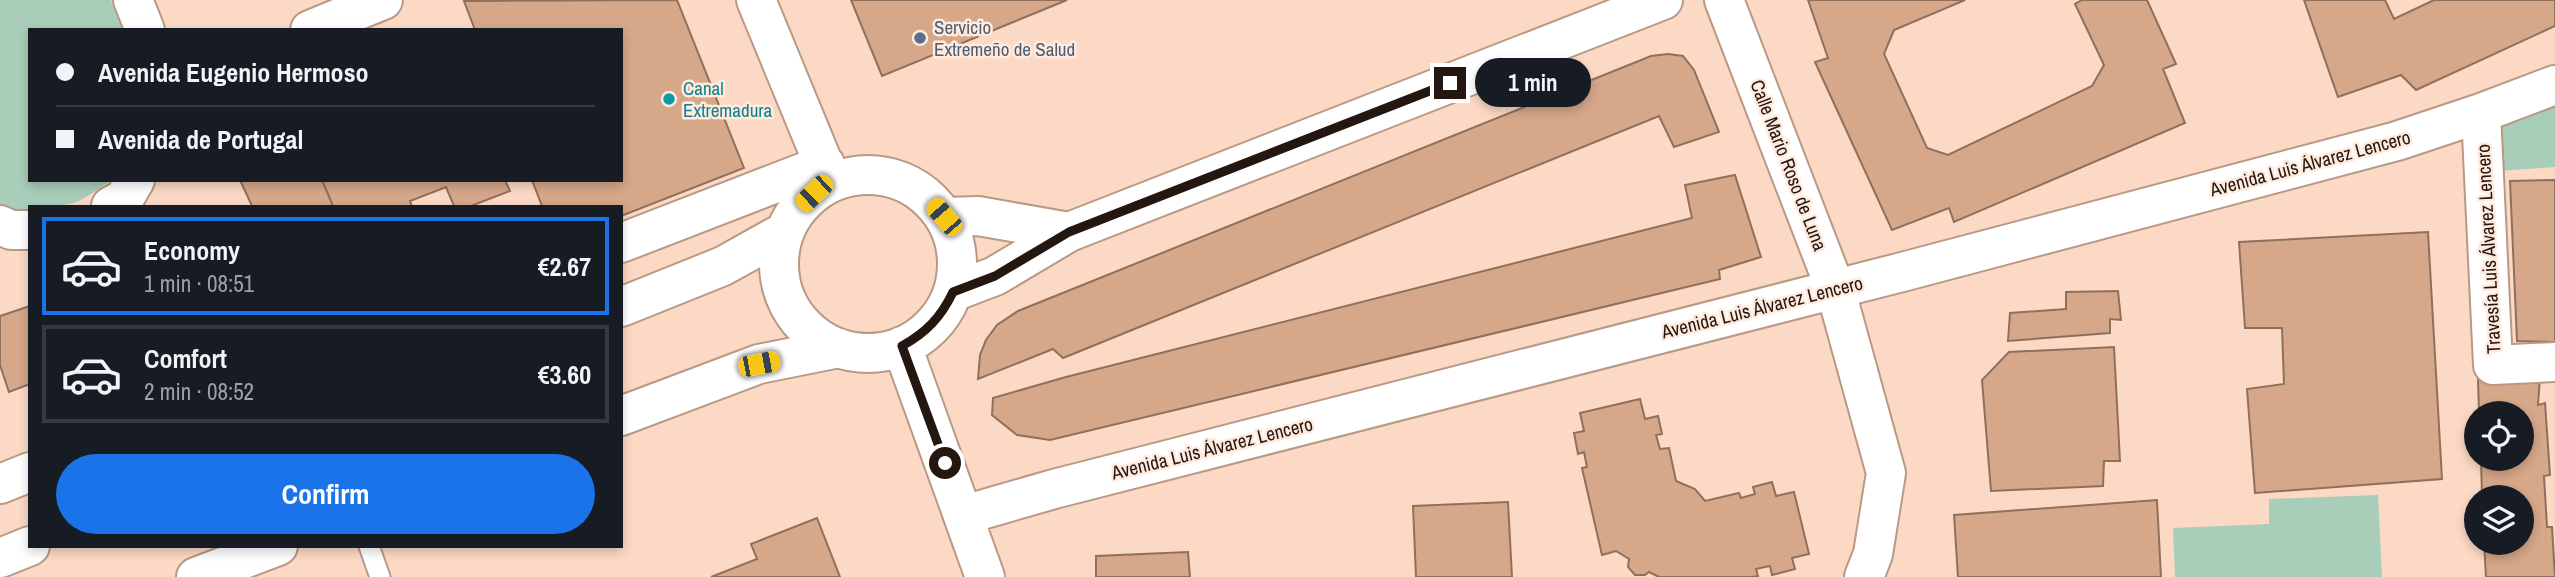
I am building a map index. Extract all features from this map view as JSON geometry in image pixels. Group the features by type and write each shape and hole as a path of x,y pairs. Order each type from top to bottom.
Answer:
{"street":[{"path":"133,0 144,28"},
{"path":"315,28 383,0"},
{"path":"756,0 828,173"},
{"path":"953,292 995,276 1069,232 1663,0"},
{"name":"Calle Mario Roso de Luna","path":"1724,0 1835,288 1886,473 1873,554 1864,577"},
{"name":"Avenida Luis Álvarez Lencero","path":"964,515 1067,485 1906,271 2397,141 2555,85"},
{"name":"Travesía Luis Álvarez Lencero","path":"2481,113 2493,365 2555,362"},
{"path":"623,242 828,173 898,180 925,195 944,217 954,238 957,262 953,292 937,320 922,335 902,346 878,352 839,348 822,340 807,328 787,301 779,270 784,232 799,207 814,193 828,173"},
{"path":"113,205 124,199 134,182"},
{"path":"944,217 978,216 1069,232"},
{"path":"0,225 11,230 28,230"},
{"path":"623,306 723,266 784,232"},
{"path":"902,346 985,577"},
{"path":"623,415 759,364 839,348"},
{"path":"0,484 28,473"},
{"path":"0,558 28,546"},
{"path":"196,577 273,548"}],"lane":[{"path":"370,548 380,577"}],"green space":[{"path":"0,0 111,0 122,28 28,28 28,182 108,182 81,200 66,205 28,205 28,211 9,210 0,205"},
{"path":"2555,102 2555,167 2498,171 2494,128"},
{"path":"2378,495 2382,577 2175,577 2173,528 2269,524 2269,499"}],"building":[{"name":"Canal Extremadura","path":"677,0 744,168 623,215 623,205 542,205 533,182 623,182 623,28 474,28 464,1"},
{"name":"Servicio Extremeño de Salud","path":"851,0 1067,0 882,76"},
{"path":"1808,0 1965,0 1894,30 1884,54 1927,148 1948,155 2092,86 2104,65 2075,4 2082,0 2147,0 2176,64 2163,69 2185,123 1954,222 1949,208 1892,230 1815,62 1828,58"},
{"path":"2304,0 2385,0 2394,19 2434,0 2555,0 2555,26 2416,90 2401,75 2338,97"},
{"path":"1651,56 1683,56 1694,70 1719,132 1674,147 1659,116 1063,358 1053,349 978,379 980,355 986,340 997,325 1018,311"},
{"path":"1735,175 1761,257 1719,270 1720,279 1050,440 1017,435 992,415 993,398 1066,377 1692,218 1685,185"},
{"path":"2555,180 2555,342 2517,341 2510,181"},
{"path":"241,182 323,182 333,205 252,205"},
{"path":"323,182 506,182 510,191 474,205 454,205 446,187 410,201 412,205 333,205"},
{"path":"2428,232 2442,479 2255,493 2247,389 2284,384 2282,328 2245,328 2239,242"},
{"path":"2118,291 2121,320 2110,319 2110,333 2008,341 2010,313 2066,309 2066,292"},
{"path":"28,307 28,385 9,392 0,365 0,316"},
{"path":"2114,347 2120,461 2104,461 2103,486 1991,491 1982,380 2009,352"},
{"path":"2540,377 2538,405 2545,403 2550,475 2544,476 2547,527 2552,527 2555,577 2486,577 2485,555 2534,555 2534,485 2482,485 2481,471 2534,471 2534,401 2479,401 2478,380"},
{"path":"1640,399 1645,419 1658,416 1662,434 1656,435 1660,449 1669,448 1676,481 1695,489 1705,501 1739,493 1741,498 1755,494 1753,487 1772,482 1776,496 1794,492 1809,554 1792,558 1795,569 1772,575 1770,566 1756,569 1758,576 1752,577 1659,577 1649,572 1635,575 1628,567 1629,559 1616,551 1602,555 1582,468 1587,467 1584,452 1578,454 1574,433 1584,431 1580,413"},
{"path":"2157,500 2161,577 1958,577 1954,515"},
{"path":"1508,502 1512,577 1416,577 1413,506"},
{"path":"817,518 840,577 711,577 757,559 751,544"},
{"path":"1188,552 1190,577 1096,577 1096,556"}],"place":[{"name":"Servicio Extremeño de Salud","path":"920,38"},
{"name":"Canal Extremadura","path":"669,99"}],"route":[{"path":"945,463 902,346 922,335 937,320 953,292 995,276 1069,232 1450,83"}]}
